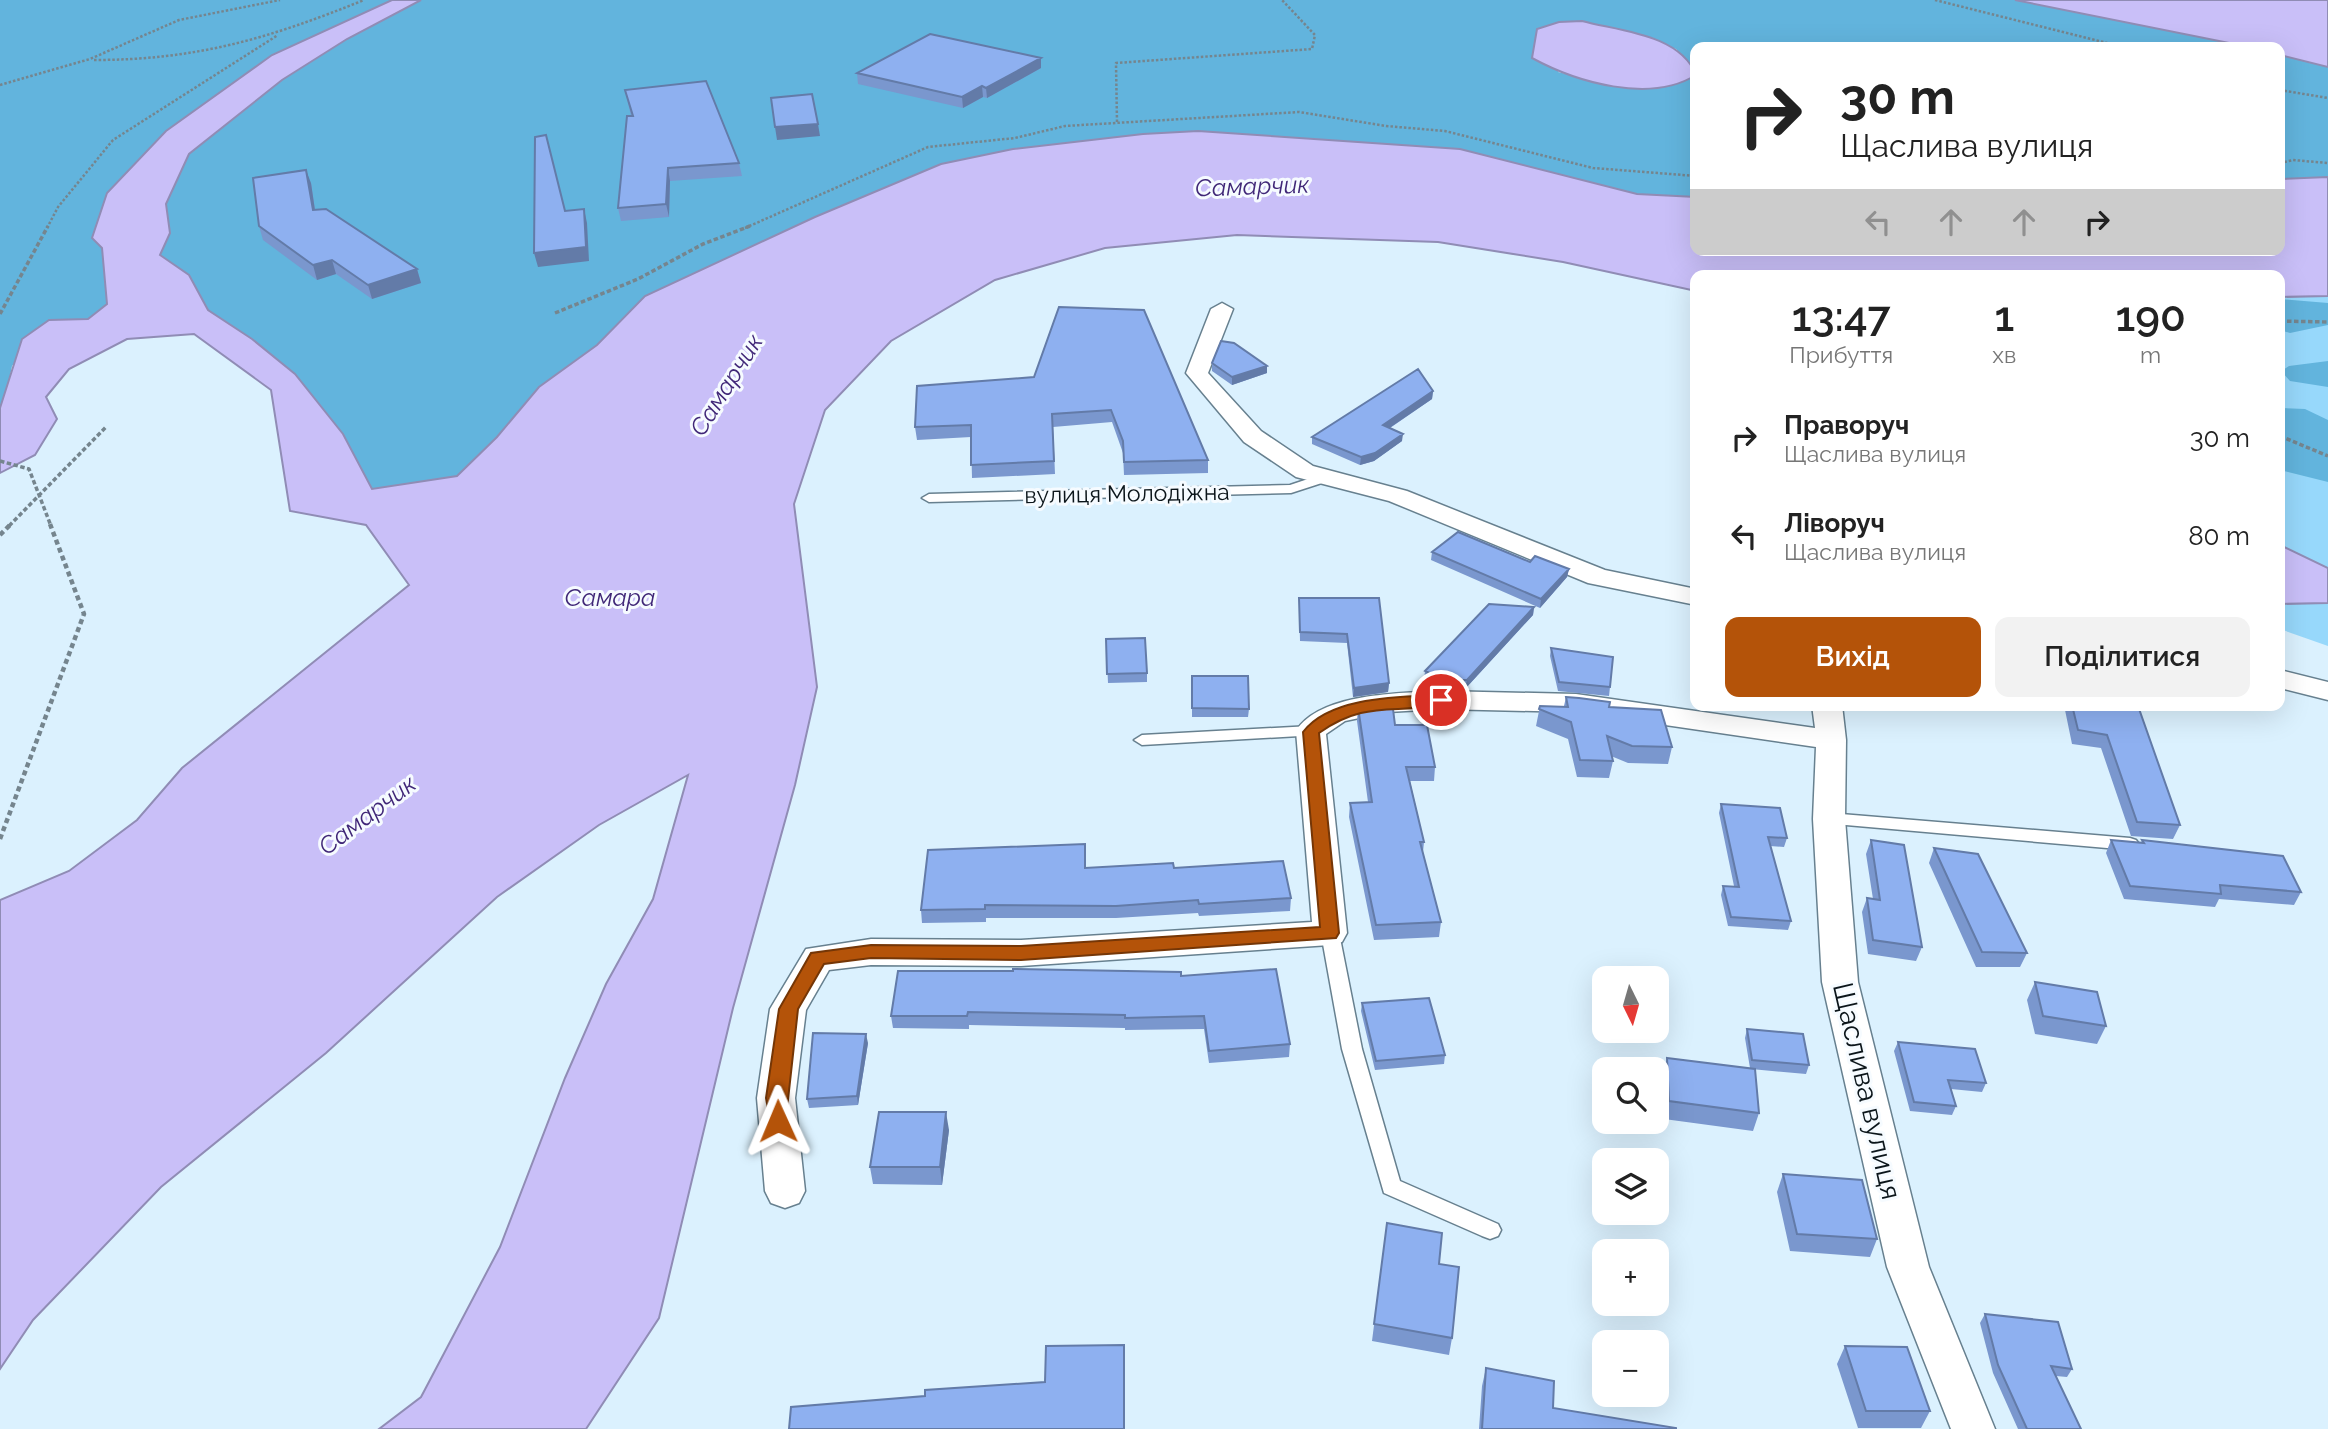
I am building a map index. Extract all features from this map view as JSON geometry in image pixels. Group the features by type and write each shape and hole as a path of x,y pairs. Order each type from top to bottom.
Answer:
{"street":[{"name":"вулиця Молодіжна","path":"1222,309 1197,373 1222,406 1270,452 1323,478 1365,485 1398,496 1598,577 1690,596"},
{"path":"2285,680 2328,691"},
{"name":"Щаслива вулиця","path":"1311,732 1336,713 1388,702 1441,700 1576,704 1829,722 1829,819 1844,995 1908,1267 1973,1429"},
{"path":"785,1191 776,1098 788,1009 818,958 871,952 1021,953 1330,933 1311,732"}],"lane":[{"name":"вулиця Молодіжна","path":"929,498 1291,489 1323,478"},
{"path":"1142,740 1311,732"},
{"path":"1829,819 2145,845"},
{"path":"1330,933 1352,1049 1391,1186 1490,1230"}],"path":[{"path":"0,85 90,60 179,20 280,0"},
{"path":"90,60 146,61 220,51 278,35 364,0"},
{"path":"1117,122 1116,63 1312,49 1315,35 1282,0"},
{"path":"1935,0 2103,42"},
{"path":"0,314 58,206 113,140 278,35"},
{"path":"2285,91 2328,98"},
{"path":"555,313 638,279 703,244 769,219 928,147 1015,138 1065,126 1299,112 1386,126 1445,131 1593,169 1690,176"},
{"path":"2285,162 2328,163"},
{"path":"2285,321 2328,322"},
{"path":"0,536 107,426"},
{"path":"2285,438 2328,456"},
{"path":"0,461 29,469 84,614 0,839"}],"shaded area":[{"path":"0,0 392,0 272,55 166,131 107,193 92,238 102,247 107,304 88,319 49,320 12,366 7,393 0,408"},
{"path":"421,0 2015,0 2224,42 1690,42 1690,65 1676,49 1582,21 1558,72 1610,84 1646,88 1663,87 1690,78 1690,197 1637,194 1557,174 1198,131 1143,134 1013,149 941,164 815,217 645,296 597,345 539,387 497,437 457,476 372,489 343,434 252,339 208,310 189,275 160,255 170,233 166,204 189,154 282,80 347,39"},
{"path":"2285,56 2328,67 2328,177 2285,179"},
{"path":"2328,296 2328,568 2285,547 2285,297"},
{"path":"2285,299 2328,303 2328,325 2290,333 2285,332"},
{"path":"2328,361 2328,387 2290,381 2285,375 2285,368"},
{"path":"2285,408 2305,409 2328,420 2328,482 2285,471"},
{"path":"2306,601 2328,603 2328,646 2285,631 2285,603"}],"water":[{"name":"Самара","path":"392,0 421,0 347,39 282,80 189,154 166,204 170,233 160,255 189,275 208,310 252,339 295,374 343,434 372,489 457,476 497,437 539,387 597,345 645,296 815,217 941,164 1013,149 1143,134 1198,131 1460,149 1637,194 1690,197 1690,256 2285,256 2285,179 2328,177 2328,296 2285,297 2285,270 1690,270 1690,290 1563,262 1438,242 1237,235 1105,248 995,280 891,341 825,410 794,504 817,687 795,785 733,1008 659,1318 586,1429 379,1429 421,1397 500,1247 565,1078 606,984 653,899 688,775 599,825 497,897 326,1053 161,1187 33,1320 0,1369 0,900 69,871 137,820 182,768 409,585 366,525 290,511 271,390 194,334 127,339 69,369 46,397 57,419 35,455 0,473 0,408 22,339 49,320 88,319 107,304 102,248 92,238 107,193 166,131 272,55"},
{"path":"2015,0 2328,0 2328,67 2285,56 2285,42 2224,42"},
{"path":"1582,21 1647,36 1677,51 1688,61 1690,78 1678,84 1635,89 1591,82 1532,58 1537,29 1559,22"},
{"path":"2285,547 2328,568 2328,603 2285,604"}],"building":[{"path":"930,34 1041,58 986,88 982,86 962,97 857,73"},
{"path":"706,81 739,163 668,168 666,204 618,208 627,116 633,116 625,90"},
{"path":"812,94 818,124 775,127 771,98"},
{"path":"546,135 565,211 584,209 586,247 534,253 535,137"},
{"path":"306,170 313,210 326,209 417,269 368,285 332,260 313,265 259,226 253,178"},
{"path":"1059,307 1144,310 1208,460 1124,462 1123,441 1111,410 1052,414 1054,461 971,465 971,425 915,427 917,386 1034,377"},
{"path":"1221,341 1234,343 1267,366 1232,377 1212,363"},
{"path":"1418,369 1433,391 1383,425 1403,434 1375,453 1361,457 1312,437"},
{"path":"1458,532 1530,562 1535,556 1569,569 1541,599 1432,552"},
{"path":"1299,598 1379,598 1389,683 1354,688 1347,634 1300,632"},
{"path":"1489,604 1534,607 1467,680 1446,680 1425,671"},
{"path":"1145,638 1147,673 1107,674 1106,639"},
{"path":"1551,648 1613,657 1610,687 1559,682"},
{"path":"1192,676 1248,676 1249,709 1192,708"},
{"path":"1566,697 1610,702 1609,707 1661,710 1672,747 1632,746 1607,736 1613,761 1580,760 1571,722 1539,709 1540,706 1568,707"},
{"path":"1392,701 1395,725 1427,725 1435,767 1406,767 1424,842 1420,842 1441,922 1376,925 1350,803 1372,802 1358,707"},
{"path":"2073,711 2140,711 2180,825 2137,822 2107,735 2078,730"},
{"path":"1721,804 1780,808 1787,838 1768,837 1791,921 1731,917 1723,886 1739,887"},
{"path":"1871,840 1904,845 1922,947 1873,940 1867,898 1880,900"},
{"path":"2111,840 2144,843 2142,840 2283,856 2301,892 2220,885 2221,894 2130,886"},
{"path":"1085,844 1085,868 1173,863 1174,868 1283,861 1291,898 1199,904 1198,900 1116,906 985,905 985,909 921,910 928,850"},
{"path":"1934,848 1978,854 2027,953 1982,952"},
{"path":"1013,969 1181,972 1181,976 1276,969 1290,1044 1209,1051 1204,1016 1125,1018 1125,1015 968,1012 967,1016 891,1016 898,971"},
{"path":"2035,982 2097,992 2106,1026 2043,1016"},
{"path":"1429,998 1445,1055 1376,1061 1362,1003"},
{"path":"1747,1029 1803,1034 1809,1065 1752,1060"},
{"path":"813,1033 866,1034 857,1096 807,1099"},
{"path":"1898,1042 1975,1049 1986,1083 1948,1080 1956,1106 1914,1102"},
{"path":"1669,1058 1755,1069 1759,1113 1669,1101"},
{"path":"879,1112 946,1112 940,1167 870,1167"},
{"path":"1783,1174 1862,1180 1877,1239 1797,1234"},
{"path":"1387,1223 1442,1233 1439,1264 1459,1267 1452,1338 1374,1324"},
{"path":"1985,1314 2058,1322 2072,1369 2051,1366 2081,1429 2027,1429 1998,1365"},
{"path":"1124,1345 1124,1429 789,1429 791,1407 925,1396 925,1390 1045,1382 1046,1346"},
{"path":"1845,1346 1907,1347 1930,1411 1866,1411"},
{"path":"1486,1368 1554,1381 1553,1408 1676,1429 1482,1429"}],"route":[{"path":"778,1121 776,1098 788,1009 818,958 871,952 1021,953 1330,933 1311,732 1336,713 1388,702 1441,700"}],"water label":[{"name":"Самарчик","path":"1252,186"},
{"name":"Самарчик","path":"726,385"},
{"name":"Самарчик","path":"367,815"}]}
